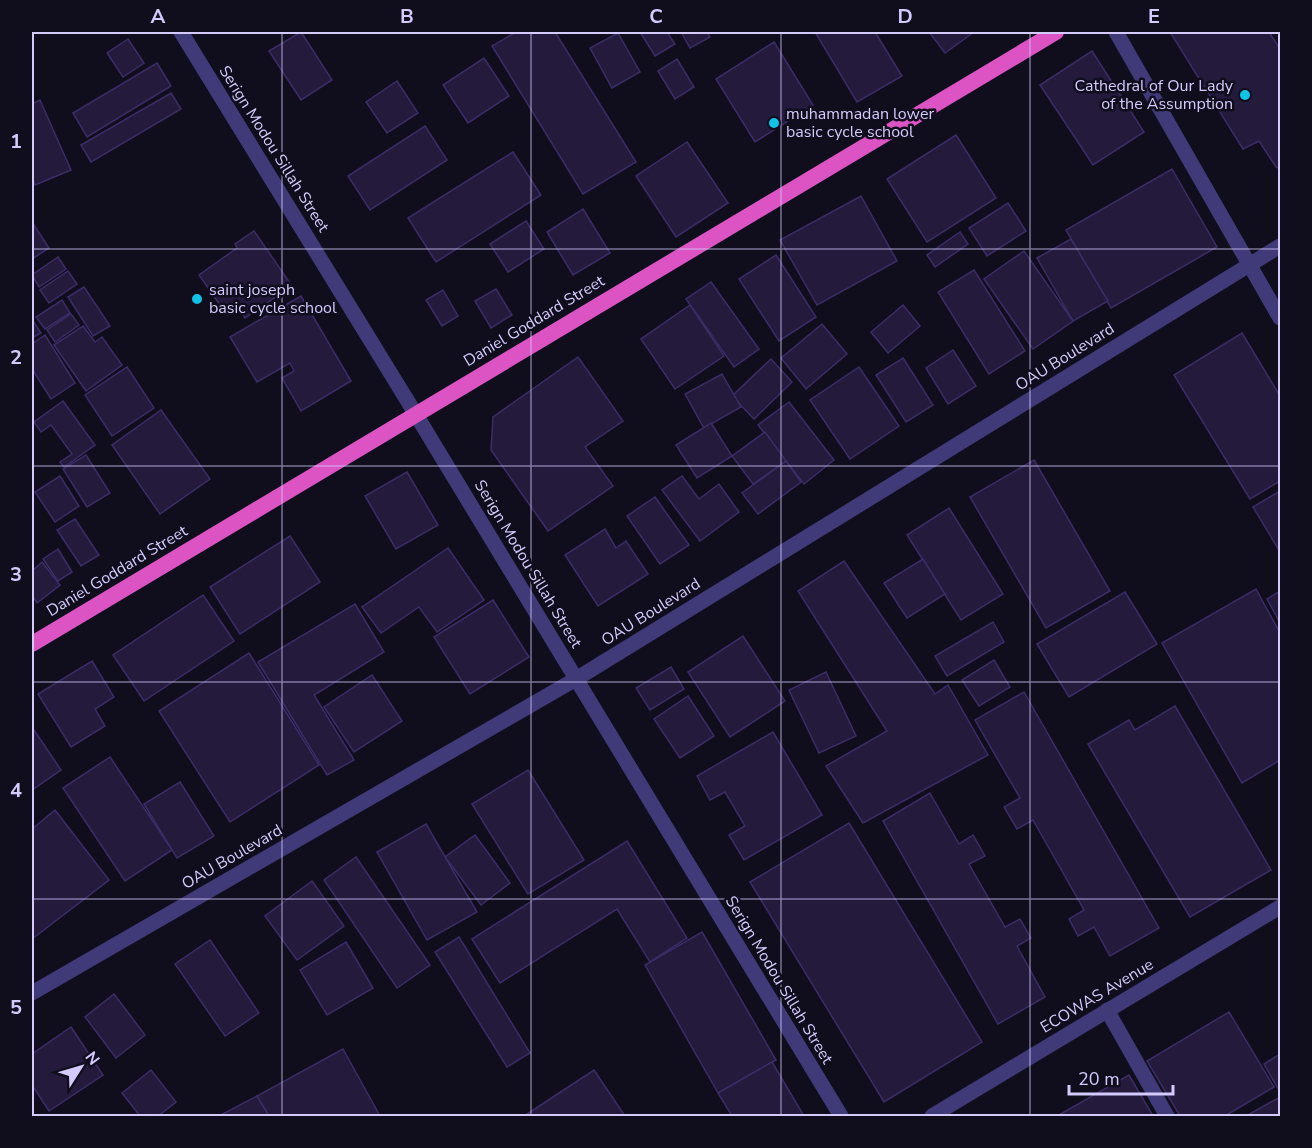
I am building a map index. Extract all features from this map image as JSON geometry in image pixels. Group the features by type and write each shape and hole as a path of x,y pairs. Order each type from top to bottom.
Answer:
{"highway":[{"name":"Daniel Goddard Street","path":"32,644 415,413 1056,32"}],"street":[{"name":"Serign Modou Sillah Street","path":"181,32 841,1116"},
{"path":"1116,32 1281,318"},
{"name":"OAU Boulevard","path":"32,993 576,679 1281,246"},
{"name":"ECOWAS Avenue","path":"932,1116 1281,907"},
{"path":"1107,1011 1167,1116"}],"building":[{"path":"301,32 332,80 301,100 269,51"},
{"path":"516,32 555,32 636,162 583,194 492,46"},
{"path":"640,32 667,32 675,44 655,56"},
{"path":"681,32 707,32 710,37 690,48"},
{"path":"815,32 875,32 902,76 857,102"},
{"path":"929,32 974,32 945,53"},
{"name":"Cathedral of Our Lady of the Assumption","path":"1170,32 1269,32 1280,49 1280,169 1276,167 1259,141 1243,149"},
{"path":"618,33 640,72 612,88 590,48"},
{"path":"128,39 144,63 123,77 107,53"},
{"path":"774,42 813,105 755,142 716,79"},
{"path":"1092,51 1144,132 1093,165 1040,85"},
{"path":"484,58 509,96 468,123 443,85"},
{"path":"677,59 694,87 675,99 658,71"},
{"path":"157,63 171,86 87,137 73,113"},
{"path":"397,81 418,113 387,133 366,102"},
{"path":"171,93 181,109 91,162 81,145"},
{"path":"40,100 71,170 35,185 32,178 32,104"},
{"path":"425,126 447,160 370,210 348,176"},
{"path":"956,135 996,198 927,242 887,179"},
{"path":"687,142 728,203 676,237 636,176"},
{"path":"513,152 541,195 436,262 408,218"},
{"path":"1172,169 1217,247 1111,308 1066,230"},
{"path":"861,196 897,261 817,305 780,240"},
{"path":"1008,203 1026,231 987,256 969,228"},
{"path":"583,209 610,253 573,275 547,232"},
{"path":"526,221 544,249 508,272 490,244"},
{"path":"32,222 49,248 32,259"},
{"path":"254,231 292,286 245,318 238,307 227,315 199,275 237,248 235,244"},
{"path":"960,232 968,244 935,267 927,255"},
{"path":"1071,239 1108,301 1073,321 1037,258"},
{"path":"1024,251 1073,321 1033,349 984,279"},
{"path":"776,255 816,317 779,341 739,279"},
{"path":"58,257 66,269 39,287 32,275"},
{"path":"974,270 1025,351 989,374 938,292"},
{"path":"68,271 77,284 49,303 40,290"},
{"path":"711,282 759,349 734,367 686,299"},
{"path":"84,287 110,326 93,336 68,297"},
{"path":"496,289 512,315 491,328 475,301"},
{"path":"443,290 458,316 442,326 426,300"},
{"path":"301,296 351,381 301,411 282,378 294,371 290,363 257,382 230,337"},
{"path":"62,300 70,313 45,329 36,317"},
{"path":"690,305 724,356 675,389 641,339"},
{"path":"903,305 920,326 888,353 871,332"},
{"path":"71,314 79,325 55,342 47,330"},
{"path":"32,322 41,333 32,338"},
{"path":"822,324 847,354 806,389 781,358"},
{"path":"83,326 95,342 102,337 122,365 86,391 54,345"},
{"path":"1242,333 1280,396 1280,481 1250,499 1174,375"},
{"path":"45,335 75,383 51,399 32,369 32,344"},
{"path":"953,350 976,386 948,404 926,368"},
{"path":"578,357 623,421 585,447 613,486 548,531 491,450 493,417"},
{"path":"903,358 933,405 906,422 876,375"},
{"path":"771,359 792,382 754,419 732,396"},
{"path":"127,367 154,408 112,436 85,395"},
{"path":"859,367 899,426 850,459 810,400"},
{"path":"722,374 741,407 704,428 685,394"},
{"path":"63,401 95,445 64,467 60,462 72,454 51,425 41,432 34,422"},
{"path":"789,402 834,460 804,484 758,425"},
{"path":"161,410 210,479 160,514 112,445"},
{"path":"711,423 732,456 697,478 676,445"},
{"path":"765,432 786,461 753,484 732,456"},
{"path":"86,455 110,493 87,507 63,469"},
{"path":"1034,460 1110,591 1046,628 970,497"},
{"path":"786,461 801,482 758,514 742,493"},
{"path":"407,472 438,525 396,549 365,496"},
{"path":"60,476 79,506 55,522 35,492"},
{"path":"682,476 699,499 719,484 739,512 700,541 662,490"},
{"path":"1280,491 1280,552 1253,507"},
{"path":"655,497 689,545 660,564 627,516"},
{"path":"949,508 1003,594 961,620 907,535"},
{"path":"75,519 99,555 81,566 57,530"},
{"path":"605,529 616,548 626,541 648,574 598,606 565,555"},
{"path":"290,536 320,582 240,634 210,587"},
{"path":"448,548 484,600 437,632 419,607 381,633 362,607"},
{"path":"58,549 72,572 58,581 43,559"},
{"path":"923,559 945,594 907,618 884,583"},
{"path":"844,561 935,694 948,685 988,755 863,823 826,766 887,731 798,591"},
{"path":"42,562 60,585 37,603 32,595 32,571"},
{"path":"1256,589 1280,633 1280,760 1242,783 1162,643"},
{"path":"1280,591 1280,623 1267,599"},
{"path":"1125,592 1157,644 1069,697 1037,644"},
{"path":"203,595 234,641 144,701 113,655"},
{"path":"493,600 529,657 470,694 434,637"},
{"path":"355,604 384,652 314,695 354,760 327,775 258,662"},
{"path":"993,622 1004,642 947,676 935,656"},
{"path":"743,636 785,701 730,737 688,672"},
{"path":"249,653 319,765 230,822 159,711"},
{"path":"994,660 1010,687 979,706 962,680"},
{"path":"92,661 114,697 95,709 105,726 71,747 38,694"},
{"path":"671,667 684,689 650,710 636,688"},
{"path":"826,672 856,736 819,753 789,690"},
{"path":"372,675 402,721 354,752 324,707"},
{"path":"1024,692 1159,928 1110,956 1094,927 1078,936 1069,919 1084,910 1033,820 1017,829 1004,807 1020,798 975,720"},
{"path":"688,696 714,736 680,758 654,719"},
{"path":"1175,706 1271,870 1190,917 1088,744 1129,720 1135,730"},
{"path":"32,727 61,770 32,790"},
{"path":"773,732 822,815 744,860 729,835 745,826 725,792 710,800 697,776"},
{"path":"110,757 172,850 125,881 63,788"},
{"path":"528,770 584,860 528,894 472,804"},
{"path":"180,782 214,836 177,858 144,804"},
{"path":"930,793 959,844 973,835 985,856 969,864 1005,927 1020,919 1031,938 1017,946 1045,997 998,1024 883,821"},
{"path":"55,810 109,880 32,939 32,829"},
{"path":"849,823 982,1042 884,1102 750,882"},
{"path":"426,824 477,912 427,940 377,852"},
{"path":"475,835 510,883 481,905 445,857"},
{"path":"627,841 687,938 650,962 617,909 500,983 472,939"},
{"path":"356,857 430,965 397,988 324,880"},
{"path":"312,881 344,926 297,960 265,916"},
{"path":"702,932 776,1060 718,1093 645,965"},
{"path":"459,937 530,1053 507,1067 435,952"},
{"path":"210,940 259,1013 225,1036 175,964"},
{"path":"346,942 373,988 327,1015 300,970"},
{"path":"114,994 145,1035 116,1058 85,1017"},
{"path":"1229,1012 1274,1087 1225,1116 1180,1116 1147,1061"},
{"path":"71,1027 103,1075 49,1111 32,1085 32,1054"},
{"path":"343,1049 380,1116 269,1116 257,1096"},
{"path":"1280,1054 1280,1092 1264,1064"},
{"path":"772,1062 804,1116 732,1116 718,1093"},
{"path":"151,1070 176,1102 158,1116 140,1116 122,1093"},
{"path":"594,1070 625,1116 524,1116 556,1095"},
{"path":"1129,1075 1153,1116 1057,1116"},
{"path":"257,1096 269,1116 219,1116"},
{"path":"1280,1097 1280,1116 1246,1116"}],"place":[{"name":"Cathedral of Our Lady of the Assumption","path":"1245,95"},
{"name":"muhammadan lower basic cycle school","path":"774,123"},
{"name":"saint joseph basic cycle school","path":"197,299"}]}
